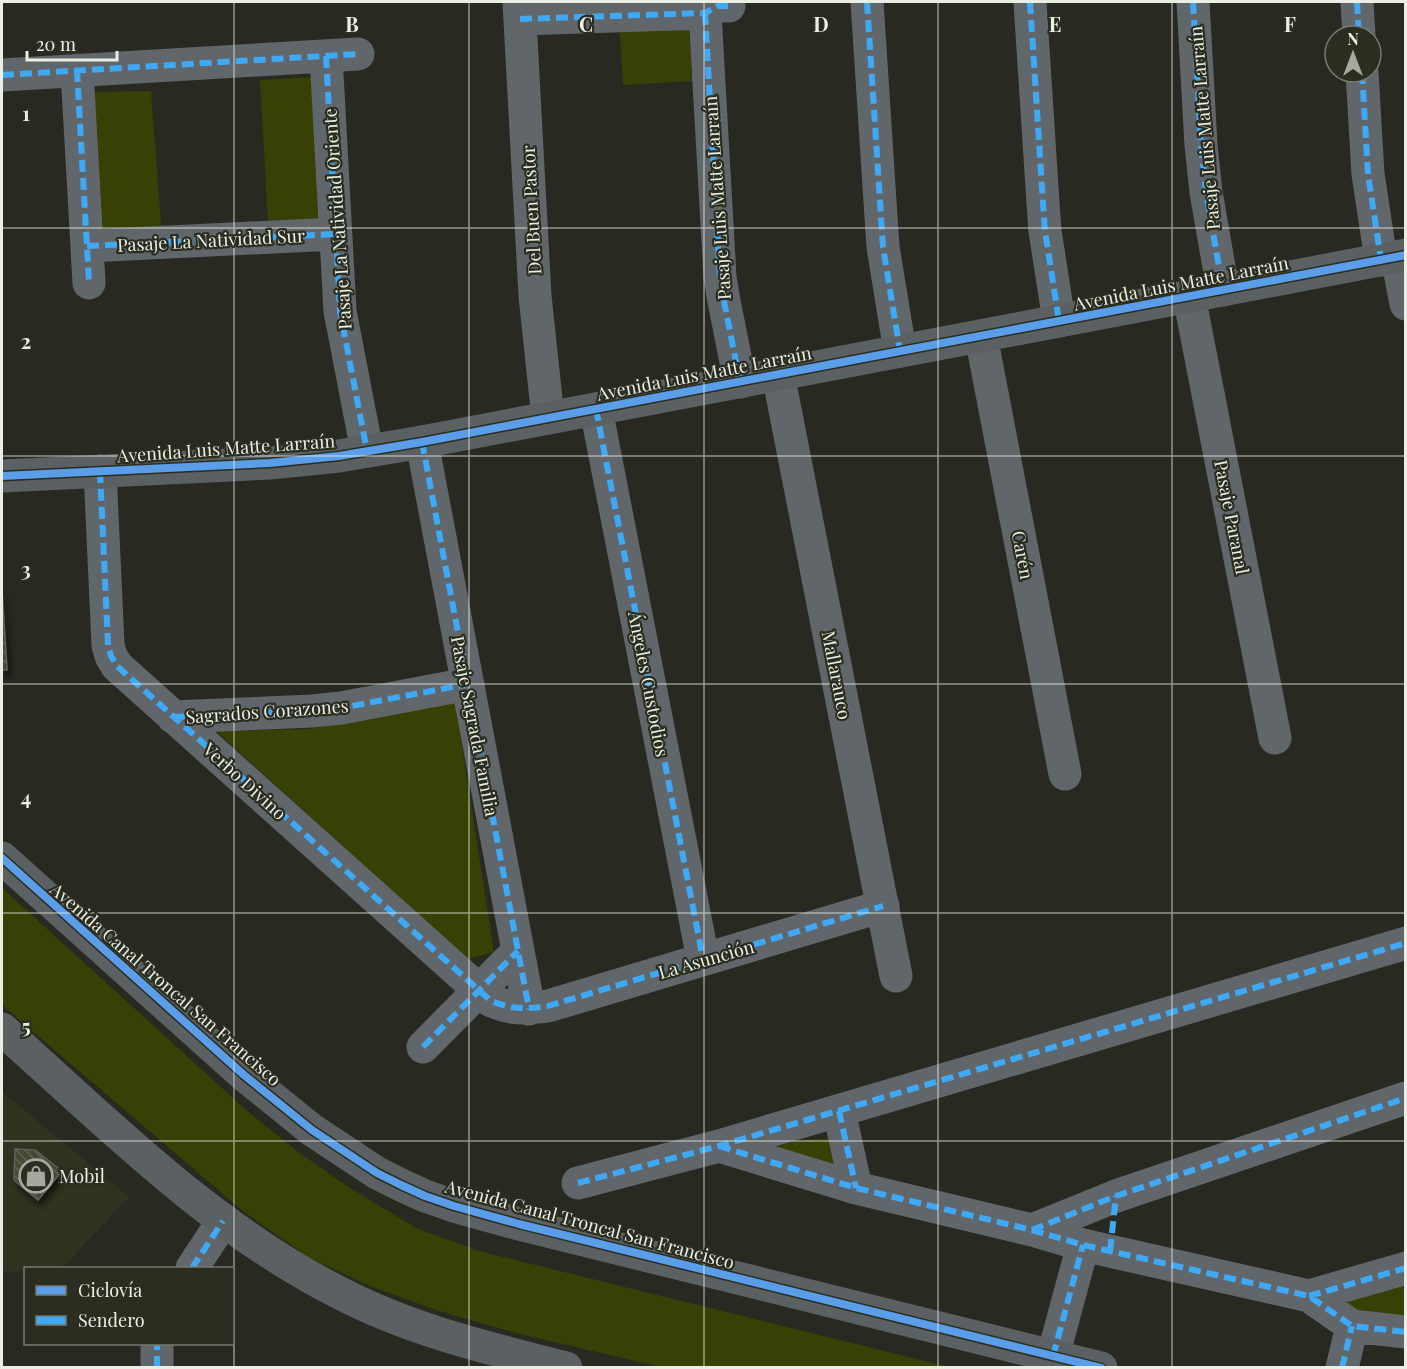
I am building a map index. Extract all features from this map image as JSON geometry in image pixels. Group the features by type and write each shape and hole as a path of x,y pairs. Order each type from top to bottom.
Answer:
{"street":[{"path":"867,2 882,237 900,351"},
{"path":"1030,2 1045,221 1059,321"},
{"name":"Pasaje Luis Matte Larraín","path":"1193,2 1201,145 1223,290"},
{"path":"1358,2 1359,24"},
{"name":"Pasaje Luis Matte Larraín","path":"519,10 717,9 720,278 740,382"},
{"name":"Del Buen Pastor","path":"519,10 535,296 548,418"},
{"path":"2,75 358,54"},
{"name":"Pasaje La Natividad Oriente","path":"326,56 340,311 367,452"},
{"path":"77,70 89,283"},
{"path":"1363,84 1368,174 1406,304"},
{"name":"Pasaje La Natividad Sur","path":"87,246 335,234"},
{"name":"Avenida Luis Matte Larraín","path":"2,476 270,463 367,452 1394,257"},
{"name":"Pasaje Paranal","path":"1189,296 1275,738"},
{"name":"Carén","path":"981,336 1065,774"},
{"name":"Mallarauco","path":"778,375 897,976"},
{"name":"Ángeles Custodios","path":"596,409 703,959"},
{"name":"Pasaje Sagrada Familia","path":"422,442 529,1009"},
{"name":"Verbo Divino","path":"100,471 108,645 117,666 479,991 490,1000 503,1006 529,1009"},
{"name":"Sagrados Corazones","path":"172,717 341,708 468,684"},
{"name":"Avenida Canal Troncal San Francisco","path":"2,858 244,1075 312,1130 377,1173 401,1185 454,1206 519,1224 1101,1368"},
{"name":"La Asunción","path":"529,1009 548,1006 883,906"},
{"path":"578,1183 719,1146 1406,943"},
{"path":"423,1047 518,951"},
{"path":"2,1029 174,1183 223,1221 299,1272 385,1314 431,1332 566,1368"},
{"path":"1032,1230 1116,1196 1406,1098"},
{"path":"839,1111 856,1188"},
{"path":"719,1146 856,1188 1097,1248 1309,1296 1352,1326 1406,1332"},
{"path":"1053,1356 1116,1196"},
{"path":"193,1267 223,1221"},
{"path":"1309,1296 1406,1268"},
{"path":"1342,1368 1352,1326"},
{"path":"157,1345 157,1368"}],"shaded area":[{"path":"2,1092 129,1197 63,1267 24,1267 24,1271 2,1272"}],"green space":[{"path":"689,28 692,81 623,85 620,32"},
{"path":"311,77 320,219 268,222 260,80"},
{"path":"151,91 162,236 100,241 93,92"},
{"path":"455,702 494,952 468,959 216,731 311,729"},
{"path":"2,888 245,1109 298,1152 347,1186 416,1228 479,1251 949,1367 661,1367 516,1333 436,1310 370,1286 310,1258 244,1212 2,1005"},
{"path":"835,1138 837,1175 766,1151 794,1141"},
{"path":"1405,1268 1405,1332 1309,1296"}],"building":[{"path":"2,589 7,670 2,670"},
{"name":"Mobil","path":"15,1149 35,1150 62,1171 38,1200 14,1180"}],"marked path":[{"path":"867,2 883,247 900,351"},
{"path":"1030,2 1045,231 1059,321"},
{"path":"1193,2 1201,145 1206,192 1223,290"},
{"path":"1357,2 1358,24"},
{"path":"520,19 705,13 718,6 729,6"},
{"path":"705,13 720,277 740,382"},
{"path":"2,75 358,54"},
{"path":"326,56 340,311 367,451"},
{"path":"77,70 89,283"},
{"path":"1363,84 1368,174 1381,260"},
{"path":"87,246 335,234"},
{"path":"596,409 703,959"},
{"path":"422,442 529,1009"},
{"path":"100,471 108,645 117,666 490,1000 518,1008 548,1006 883,906"},
{"path":"173,717 341,708 468,684"},
{"path":"578,1183 719,1146 1406,943"},
{"path":"423,1047 518,951"},
{"path":"1032,1230 1116,1196 1406,1098"},
{"path":"839,1111 856,1188"},
{"path":"719,1146 856,1188 1032,1230 1083,1245 1309,1296 1352,1326 1406,1332"},
{"path":"1110,1251 1116,1196"},
{"path":"193,1267 223,1221"},
{"path":"1053,1356 1083,1245"},
{"path":"1309,1296 1406,1268"},
{"path":"1342,1368 1352,1326"},
{"path":"157,1345 157,1368"}],"cycle path":[{"path":"2,476 270,463 339,456 1406,255"},
{"path":"2,858 244,1075 312,1130 377,1173 401,1185 454,1206 519,1224 1101,1368"}],"place":[{"name":"Mobil","path":"36,1176"}]}
